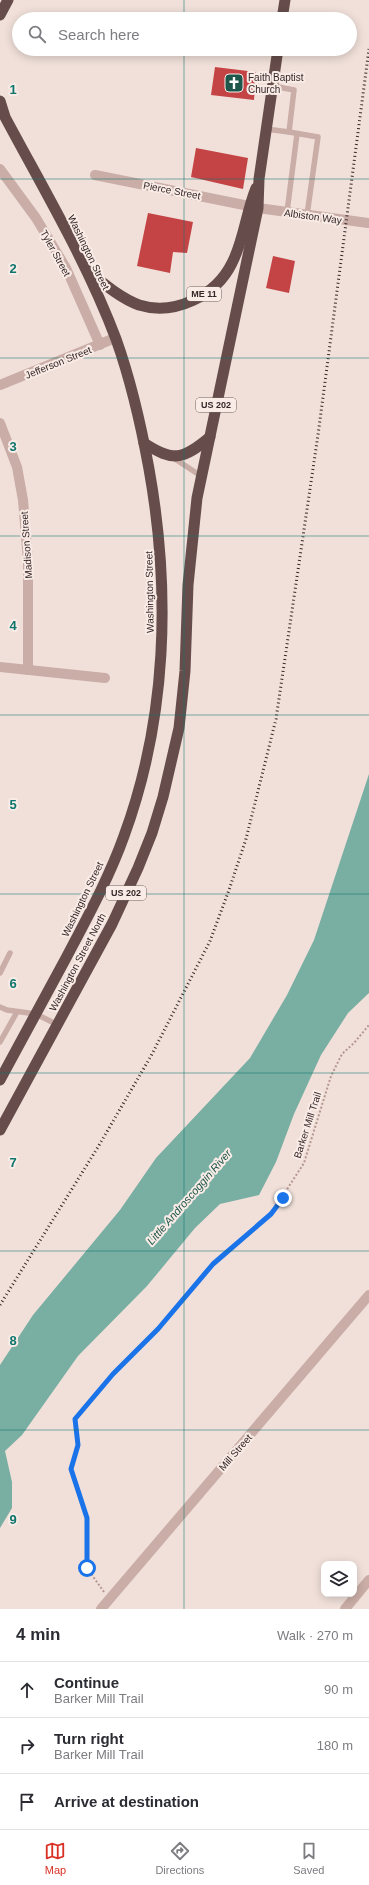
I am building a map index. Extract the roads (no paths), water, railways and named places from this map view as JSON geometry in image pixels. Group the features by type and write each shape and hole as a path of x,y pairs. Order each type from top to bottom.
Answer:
{"highway":[{"path":"0,15 8,0"},
{"path":"283,12 285,0"},
{"path":"266,129 277,56"},
{"name":"Washington Street","path":"0,101 5,117 87,271 116,338 130,384 144,443 156,506 162,569 162,633 154,720 140,788 124,838 84,925 0,1080"},
{"name":"ME 11","path":"87,271 114,291 139,305 165,308 184,303 205,293 226,275 233,262 253,207 259,179 266,129"},
{"name":"US 202","path":"201,476 210,437 253,207"},
{"path":"144,443 160,453 170,456 190,453 210,437"},
{"name":"Washington Street North","path":"0,1130 112,924 138,868 152,833 169,777 179,728 185,671 192,541 201,476"}],"street":[{"name":"Tyler Street","path":"0,169 36,218 66,268 100,345"},
{"name":"Pierce Street","path":"95,175 253,207"},
{"name":"Albiston Way","path":"253,207 368,223"},
{"name":"Jefferson Street","path":"0,385 116,338"},
{"name":"Madison Street","path":"0,423 17,467 23,500 28,561 28,670"},
{"path":"0,667 105,678"},
{"name":"Mill Street","path":"101,1609 369,1295"},
{"path":"345,1609 369,1580"}],"lane":[{"path":"272,86 294,90 289,132"},
{"path":"266,129 318,137 307,214"},
{"path":"287,212 296,134"},
{"path":"170,456 201,476"},
{"path":"0,973 10,953"},
{"path":"0,1007 17,1012 36,1014 58,1025"},
{"path":"0,1042 17,1012"}],"water":[{"name":"Little Androscoggin River","path":"369,774 369,993 348,1013 321,1055 294,1114 276,1162 259,1195 220,1204 195,1228 147,1286 78,1356 22,1435 5,1451 12,1482 12,1508 0,1528 0,1365 33,1315 120,1210 156,1158 250,1058 287,995 314,940"}],"railway":[{"path":"0,1305 98,1147 151,1056 210,941 246,839 276,719 318,435 369,49"}],"place":[{"name":"Faith Baptist Church","path":"234,83"}]}
